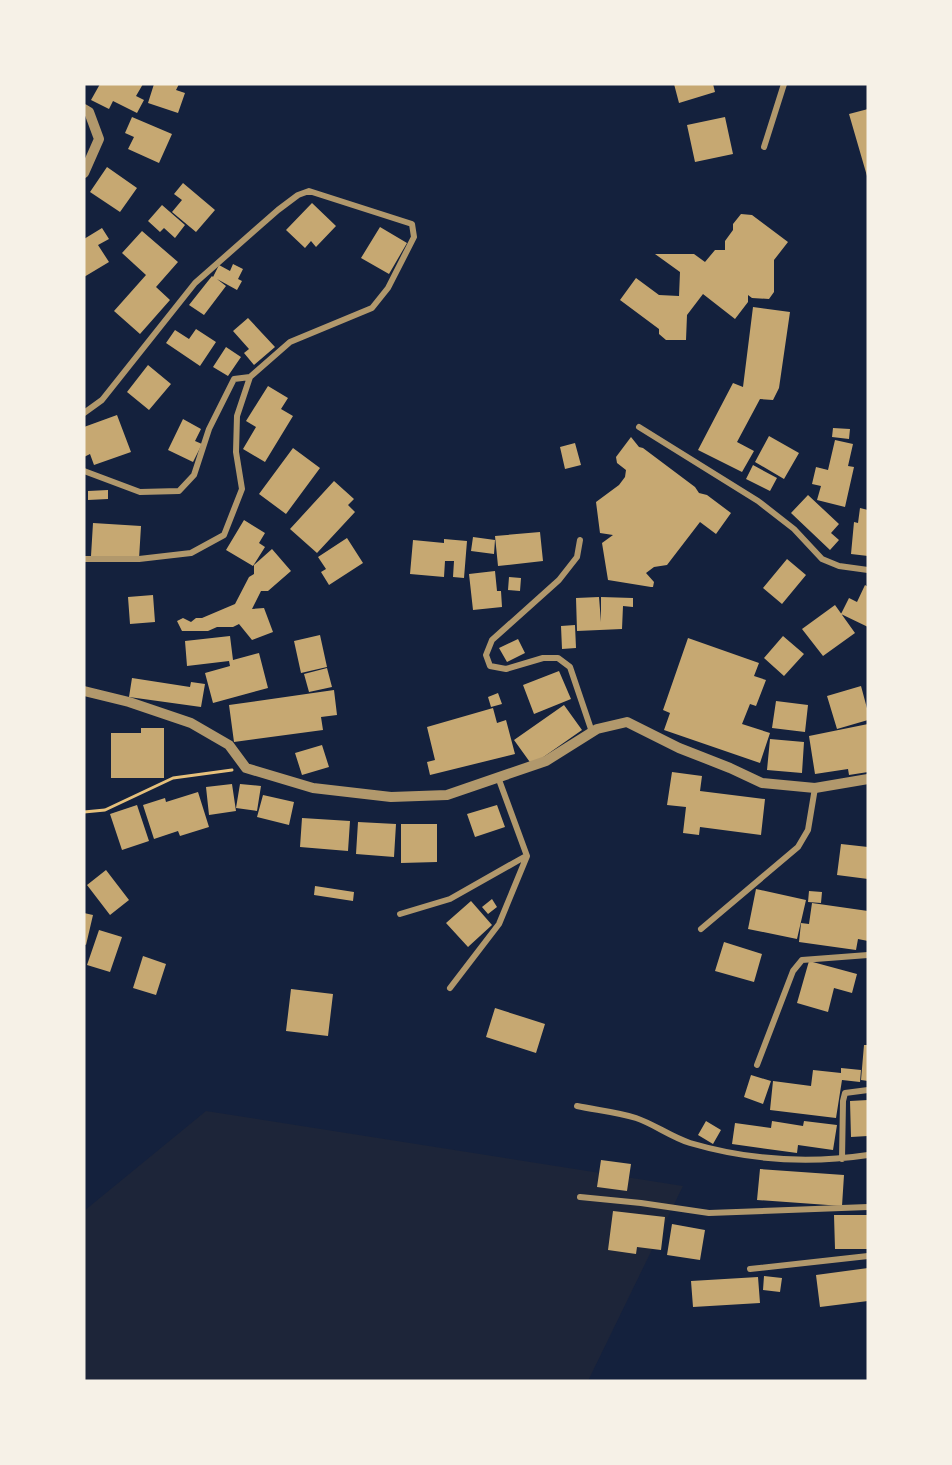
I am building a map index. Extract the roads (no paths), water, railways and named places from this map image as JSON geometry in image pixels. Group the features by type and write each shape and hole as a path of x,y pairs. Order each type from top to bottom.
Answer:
{"street":[{"path":"764,147 784,84"},
{"path":"84,109 89,112 99,139 84,173"},
{"path":"84,413 102,400 195,283 298,195 309,191 412,224 414,237 388,288 372,308 290,342 250,377 237,416 236,452 242,489 224,535 190,553 139,559 84,559"},
{"path":"84,471 140,492 180,491 194,475 209,429 234,379 250,377"},
{"path":"639,427 758,501 794,529 822,559 839,566 868,570"},
{"path":"580,540 577,557 559,580 492,640 486,655 490,666 506,669 543,658 558,658 570,667 592,732"},
{"path":"84,691 129,702 191,723 229,745 246,768 313,788 391,797 447,795 546,760 597,729 627,722 679,748 762,783 814,788 868,779"},
{"path":"450,988 499,924 527,856 498,777"},
{"path":"701,929 798,847 808,830 814,788"},
{"path":"400,914 450,899 527,856"},
{"path":"757,1065 793,971 801,960 868,956"},
{"path":"842,1159 845,1093 868,1090"},
{"path":"577,1106 635,1118 688,1142 737,1154 789,1160 842,1159 868,1155"},
{"path":"580,1197 709,1213 868,1207"},
{"path":"750,1269 868,1256"}]}
